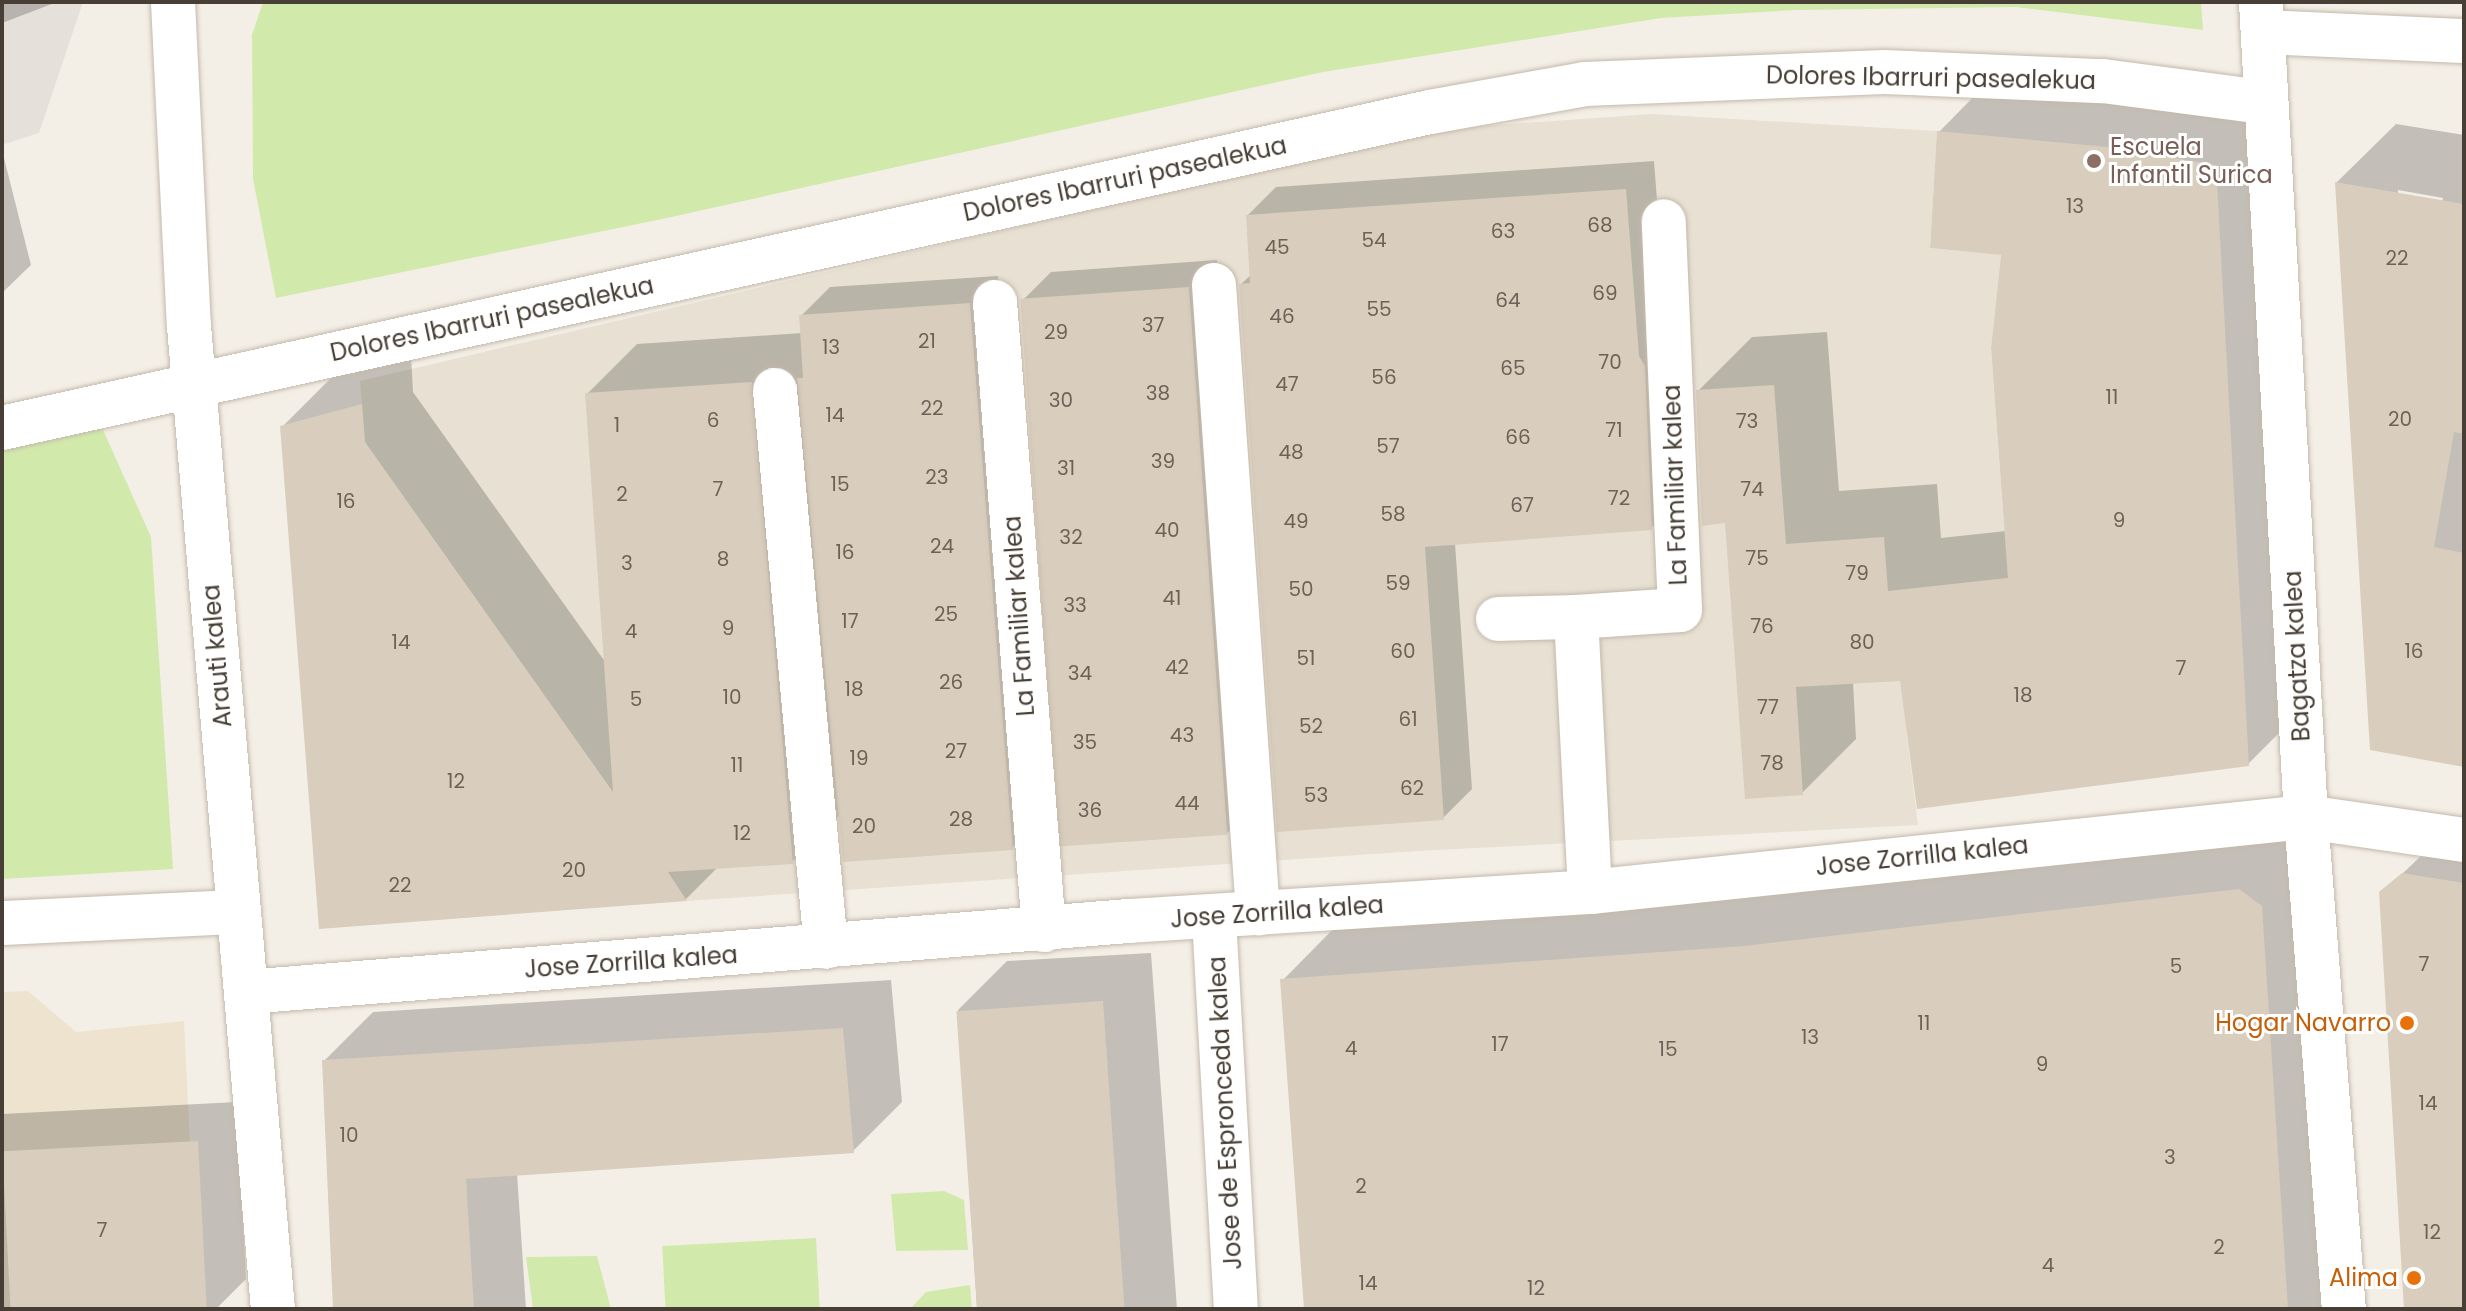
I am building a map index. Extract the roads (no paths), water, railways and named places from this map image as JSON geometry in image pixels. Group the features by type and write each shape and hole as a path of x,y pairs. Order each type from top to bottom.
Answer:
{"street":[{"name":"Arauti kalea","path":"178,12 194,385 273,1309"},
{"path":"2262,17 2464,41"},
{"name":"Bagatza kalea","path":"2262,17 2263,102 2306,817 2344,1309"},
{"name":"Dolores Ibarruri pasealekua","path":"2,428 1430,112 1585,84 1884,72 2103,81 2263,102"},
{"name":"La Familiar kalea","path":"1576,617 1680,610 1664,221"},
{"path":"1214,285 1258,913"},
{"name":"La Familiar kalea","path":"995,302 1044,930"},
{"path":"775,390 826,947"},
{"path":"1498,619 1576,617 1590,892"},
{"name":"Jose Zorrilla kalea","path":"246,992 1258,913 1590,892 2306,817 2464,840"},
{"path":"2,923 239,912"},
{"name":"Jose de Espronceda kalea","path":"1214,918 1236,1309"}],"place":[{"name":"Escuela Infantil Surica","path":"2094,161"},
{"name":"Hogar Navarro","path":"2407,1023"},
{"name":"Alima","path":"2414,1278"}]}
